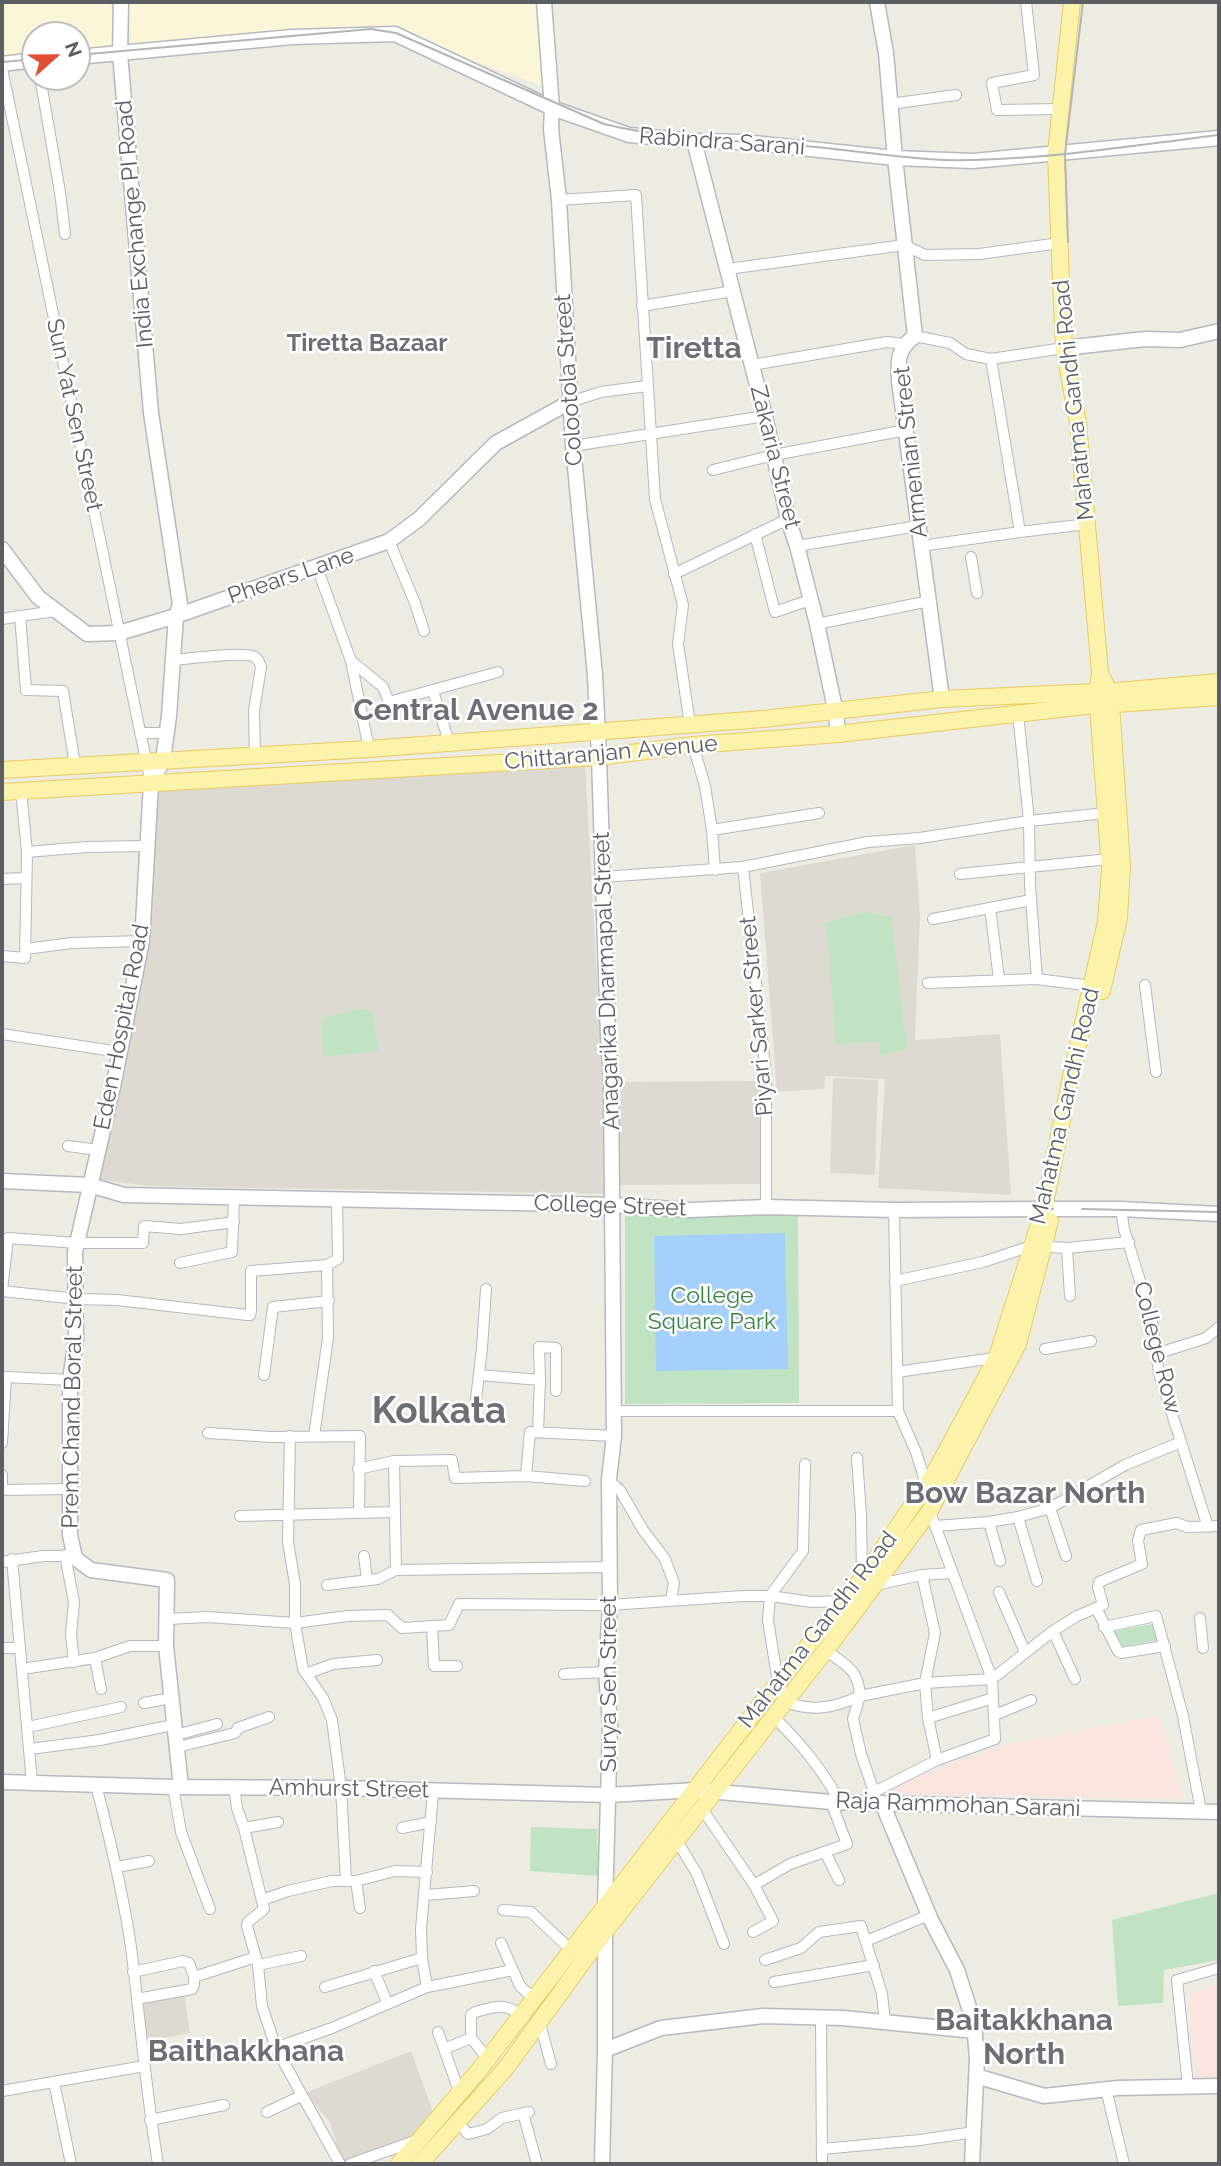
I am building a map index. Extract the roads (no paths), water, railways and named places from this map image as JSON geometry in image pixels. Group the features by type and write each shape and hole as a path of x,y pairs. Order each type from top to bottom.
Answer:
{"main road":[{"name":"India Exchange PI Road","path":"121,2 120,54 149,393 180,604 176,616 163,760 151,785"},
{"name":"Colootola Street","path":"544,2 573,446 595,674 599,757"},
{"name":"Armenian Street","path":"877,2 886,53 904,245 909,340 898,360 942,699"},
{"name":"Mahatma Gandhi Road","path":"401,2161 488,2059 778,1682 845,1601 932,1519 1004,1357 1003,1343 1048,1209 1119,918 1122,866 1110,695 1100,673 1078,424 1064,348 1056,154 1072,2"},
{"name":"Rabindra Sarani","path":"91,56 292,37 395,34 552,108 629,135 744,142 895,158 973,161 1219,138"},
{"path":"2,64 21,62"},
{"name":"Zakaria Street","path":"694,141 765,416 788,519 817,624 838,734"},
{"path":"1064,348 1145,339 1180,340 1219,331"},
{"name":"Phears Lane","path":"2,549 38,597 87,634 119,633 176,616 389,541 419,519 496,443 570,402"},
{"path":"2,770 256,757 598,733 836,713 942,699 1110,695 1219,682"},
{"name":"Mahatma Gandhi Road","path":"1048,1209 1070,1076 1106,922 1110,695"},
{"name":"Chittaranjan Avenue","path":"2,792 599,757 693,745 838,734 1018,713 1110,695 1219,697"},
{"name":"Anagarika Dharmapal Street","path":"599,757 611,1080 612,1205"},
{"name":"Eden Hospital Road","path":"89,1185 142,941 151,785"},
{"name":"College Street","path":"2,1181 89,1185 124,1195 612,1205 689,1210 766,1207 894,1210 1121,1209 1219,1214"},
{"name":"Prem Chand Boral Street","path":"89,1185 75,1252 76,1339 70,1380 70,1556 91,1570 167,1580 166,1646 177,1787"},
{"name":"Surya Sen Street","path":"602,2164 610,1724 606,1672 610,1605 609,1481 614,1436 612,1205"},
{"name":"Mahatma Gandhi Road","path":"421,2164 506,2068 606,1930 827,1650 1004,1357"},
{"name":"Amhurst Street","path":"2,1782 608,1795 697,1790"},
{"name":"Raja Rammohan Sarani","path":"697,1790 836,1802 878,1799 1219,1812"},
{"path":"878,1799 929,1915 957,1970 975,2031 972,2164"},
{"path":"605,2050 661,2028 763,2016 821,2017 975,2031"},
{"path":"976,2076 1044,2096 1106,2089 1219,2086"}],"street":[{"path":"1026,2 1034,75 992,83 997,110 1061,109"},
{"name":"Sun Yat Sen Street","path":"2,69 151,785"},
{"path":"42,91 65,234"},
{"path":"890,104 956,95"},
{"path":"559,200 636,195 655,499 682,605 678,644 690,725"},
{"path":"728,269 904,245 925,255 979,254 1060,243"},
{"path":"642,306 733,291"},
{"path":"752,365 909,340 950,343 966,354 991,359 1064,348"},
{"path":"991,359 1020,532"},
{"path":"570,402 601,392 647,386"},
{"path":"573,446 765,416"},
{"path":"713,470 774,455 906,430"},
{"path":"674,574 788,519"},
{"path":"921,547 1087,524"},
{"path":"797,546 918,526"},
{"path":"755,534 775,612 810,600"},
{"path":"389,541 424,631"},
{"path":"971,557 977,593"},
{"path":"317,567 351,661 369,749"},
{"path":"817,624 929,601"},
{"path":"2,619 56,611"},
{"path":"20,616 26,690 63,691 75,765"},
{"path":"173,660 239,655 253,656 258,661 261,667 254,711 256,757"},
{"path":"351,661 383,687 389,702 498,672"},
{"path":"433,691 449,743"},
{"path":"1018,713 1029,821 1037,979"},
{"path":"140,733 166,733"},
{"path":"693,745 705,786 715,870"},
{"path":"2,956 25,958 27,852 21,791"},
{"path":"712,830 819,813"},
{"path":"603,877 743,867 868,842 920,838 1029,821 1106,813"},
{"path":"27,852 146,846"},
{"path":"960,874 1109,859"},
{"name":"Piyari Sarker Street","path":"743,867 766,1075 766,1207"},
{"path":"2,879 26,878"},
{"path":"933,919 1031,900"},
{"path":"990,908 999,979"},
{"path":"26,949 72,943 142,941"},
{"path":"928,983 1037,979 1092,986"},
{"path":"1145,985 1156,1072"},
{"path":"2,1034 120,1052"},
{"path":"68,1146 98,1150"},
{"path":"180,1263 232,1252 234,1197"},
{"path":"234,1222 181,1230 144,1226 143,1243 78,1243 8,1238 2,1291 77,1299 117,1300 250,1315 251,1272 327,1265 338,1259 337,1199"},
{"name":"College Row","path":"1121,1209 1152,1320 1159,1373 1208,1527"},
{"path":"827,1650 859,1679 860,1696 853,1719 860,1754 878,1799 937,1759 995,1739 992,1679 932,1519 916,1452 898,1411 894,1210"},
{"path":"895,1281 1037,1247 1067,1248 1129,1242"},
{"path":"1067,1248 1070,1296"},
{"path":"314,1436 328,1338 327,1265"},
{"path":"474,1416 486,1289"},
{"path":"264,1375 272,1307 329,1301"},
{"path":"1156,1354 1206,1338 1219,1327"},
{"path":"1045,1349 1091,1340"},
{"path":"538,1432 539,1348 556,1348 556,1391"},
{"path":"897,1372 1004,1357"},
{"path":"478,1375 540,1380"},
{"path":"2,1443 6,1377 70,1380"},
{"path":"614,1411 898,1411"},
{"path":"526,1476 530,1432 614,1436"},
{"path":"208,1433 360,1436 359,1512"},
{"path":"290,1436 288,1542 295,1584 295,1623 303,1669 323,1698 332,1720 351,1881 360,1908"},
{"path":"932,1519 989,1522 1050,1508 1125,1465 1181,1441"},
{"path":"857,1458 868,1582 952,1573"},
{"path":"358,1468 394,1461 452,1460 455,1478 526,1476 585,1482"},
{"path":"394,1461 396,1570"},
{"path":"805,1464 803,1550 770,1596 768,1620 778,1682 786,1702 800,1707 819,1709 843,1704 860,1696 925,1683 992,1679 1054,1631 1077,1616 1103,1605 1099,1582 1142,1564 1138,1541 1141,1530 1177,1523 1187,1527 1219,1526"},
{"path":"2,1475 2,1490 69,1489"},
{"path":"609,1481 620,1490 643,1530 665,1559 674,1583 671,1600"},
{"path":"1050,1508 1066,1556"},
{"path":"240,1516 394,1512"},
{"path":"1018,1517 1037,1581"},
{"path":"989,1522 1000,1561"},
{"path":"32,1783 20,1648 7,1561 70,1556 74,1602 71,1634 74,1662"},
{"path":"364,1556 367,1579"},
{"path":"327,1585 378,1579 396,1570 610,1567"},
{"path":"922,1576 935,1633 925,1683 928,1718 937,1759"},
{"path":"999,1592 1025,1652"},
{"path":"168,1619 207,1618 295,1623 348,1616 388,1615 401,1628 449,1625 459,1604 610,1605 770,1596 812,1602 845,1601"},
{"path":"1096,1608 1104,1627 1121,1653 1164,1646"},
{"path":"1104,1627 1156,1616 1183,1716 1199,1789 1201,1811"},
{"path":"1200,1618 1203,1648"},
{"path":"432,1626 434,1666 457,1666"},
{"path":"1054,1631 1075,1679"},
{"path":"22,1669 95,1658 130,1646 166,1646"},
{"path":"2,1648 20,1648"},
{"path":"95,1658 101,1689"},
{"path":"308,1673 333,1664 377,1660"},
{"path":"564,1674 606,1672"},
{"path":"144,1703 170,1698"},
{"path":"928,1718 993,1698"},
{"path":"995,1715 1031,1700"},
{"path":"754,1885 790,1864 847,1844 836,1802 823,1771 801,1744 761,1704"},
{"path":"28,1727 121,1707"},
{"path":"30,1749 100,1740 235,1732 238,1728 269,1717"},
{"path":"175,1736 217,1724"},
{"path":"96,1785 117,1867 134,1972 150,2120 158,2164"},
{"path":"177,1787 181,1832 210,1909"},
{"path":"234,1787 237,1808 264,1909 248,1922 247,1926 257,1961 262,2006 276,2048 340,2164"},
{"path":"427,1987 421,1928 433,1792"},
{"path":"703,1810 754,1885 773,1921 753,1931"},
{"path":"244,1828 278,1822"},
{"path":"402,1828 431,1822"},
{"path":"677,1841 696,1874 724,1944"},
{"path":"825,1852 839,1881"},
{"path":"117,1867 149,1861"},
{"path":"262,1900 332,1881 351,1881 395,1871 427,1872"},
{"path":"426,1895 474,1891"},
{"path":"502,1910 531,1912 571,1950"},
{"path":"866,1941 929,1915"},
{"path":"765,1960 801,1948 819,1932 861,1926 882,1994 885,2022"},
{"path":"501,1943 520,1986 534,1999"},
{"path":"194,1977 257,1961 302,1956"},
{"path":"325,1987 422,1958"},
{"path":"134,1972 183,1961 189,1964 194,1977 192,1989 137,1999"},
{"path":"774,1982 874,1965"},
{"path":"1188,2086 1177,1980 1219,1968"},
{"path":"255,2055 332,2028 427,1987 513,1970"},
{"path":"374,1971 387,2002"},
{"path":"488,2059 471,2038 471,2015 509,2006 521,2015"},
{"path":"821,2017 822,2164"},
{"path":"539,2020 551,2064"},
{"path":"438,2032 459,2091"},
{"path":"444,2049 471,2038"},
{"path":"2,2091 144,2066"},
{"path":"54,2082 71,2164"},
{"path":"1106,2089 1124,2164"},
{"path":"267,2112 301,2096"},
{"path":"150,2120 224,2105"},
{"path":"458,2123 468,2134 487,2129 502,2118 526,2113 537,2164"},
{"path":"822,2149 974,2132"},
{"path":"350,2164 419,2140"}],"water":[{"path":"785,1233 788,1369 656,1371 654,1236"}],"tram line":[{"path":"1068,242 1065,154 1083,2"},
{"path":"91,54 371,29 396,33 604,124 704,139 805,146 908,158 978,160 1047,156 1219,135"},
{"path":"2,62 21,60"},
{"path":"1044,1209 1053,1209"},
{"path":"1082,1209 1219,1212"}],"district":[{"name":"Tiretta Bazaar","path":"367,344"},
{"name":"Tiretta","path":"694,349"},
{"name":"Central Avenue 2","path":"476,711"},
{"name":"Kolkata","path":"439,1412"},
{"name":"Bow Bazar North","path":"1025,1494"},
{"name":"Baitakkhana North","path":"1024,2038"},
{"name":"Baithakkhana","path":"246,2052"}],"park label":[{"name":"College Square Park","path":"712,1309"}]}
